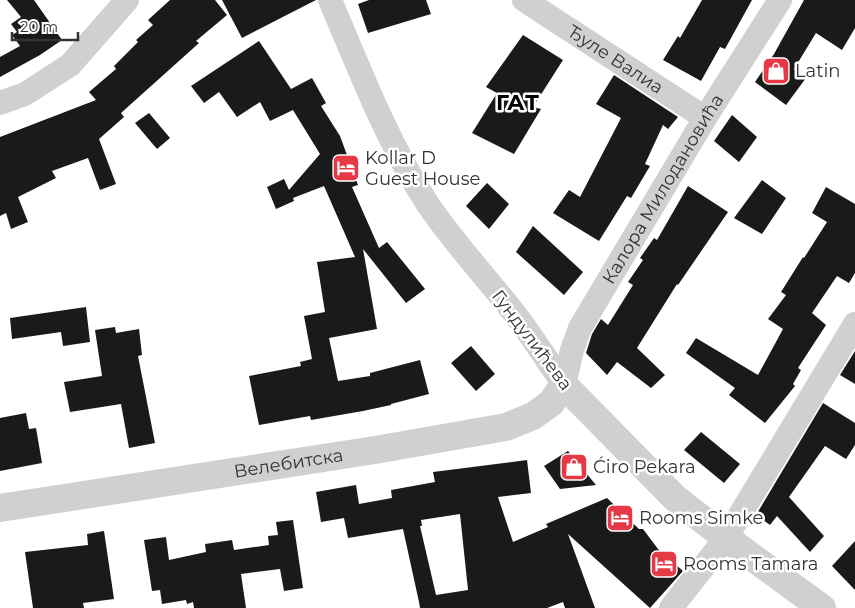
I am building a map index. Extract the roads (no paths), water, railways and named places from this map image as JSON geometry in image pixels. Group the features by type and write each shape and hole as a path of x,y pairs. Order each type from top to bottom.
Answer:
{"street":[{"path":"0,103 25,94 70,65 127,0"},
{"name":"Гундулићева","path":"330,0 374,103 399,154 427,202 450,235 521,322 564,385 675,498 822,608"},
{"name":"Ђуле Валиа","path":"524,0 705,118"},
{"name":"Калора Милодановића","path":"564,385 572,350 580,328 705,118 780,0"},
{"path":"671,608 726,538 855,324"},
{"name":"Велебитска","path":"0,508 375,450 506,427 533,416 551,403 564,385"}],"place":[{"name":"Latin","path":"776,71"},
{"name":"Kollar D Guest House","path":"346,168"},
{"name":"Ćiro Pekara","path":"574,467"},
{"name":"Rooms Simke","path":"620,518"},
{"name":"Rooms Tamara","path":"664,564"}],"district":[{"name":"ГАТ","path":"518,102"}]}
